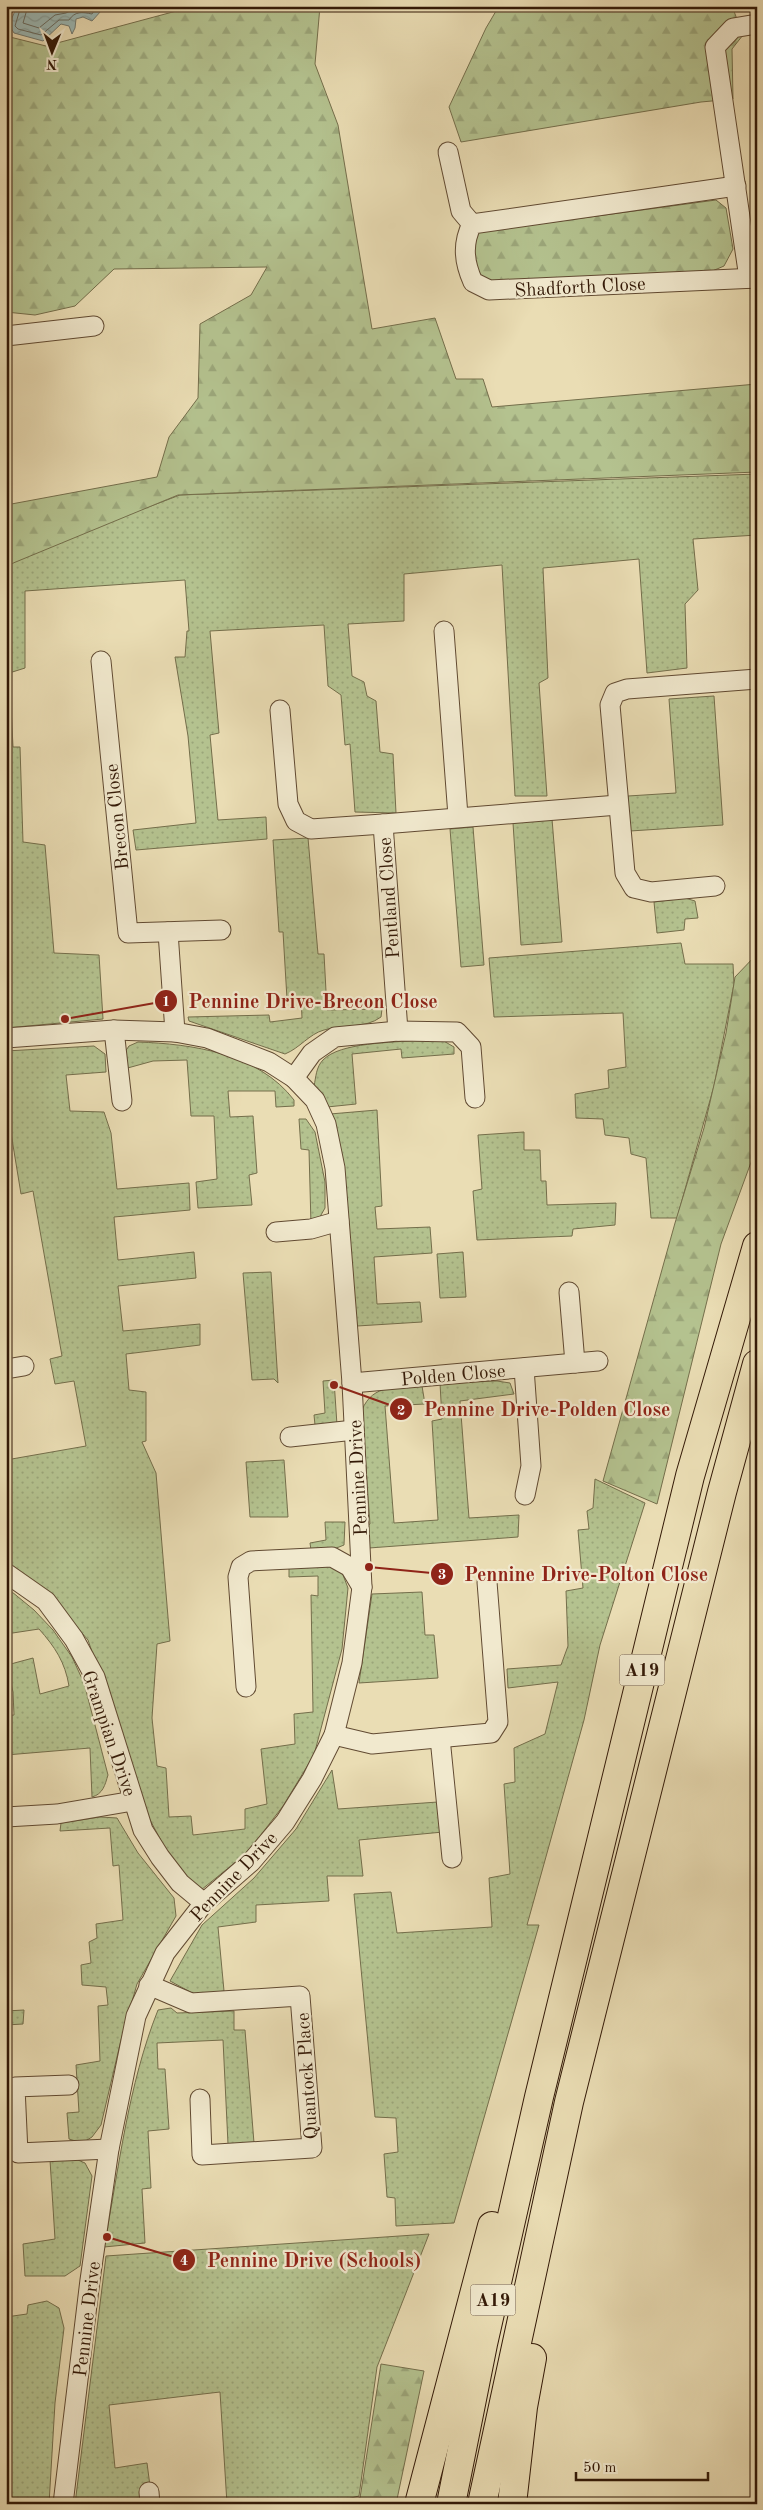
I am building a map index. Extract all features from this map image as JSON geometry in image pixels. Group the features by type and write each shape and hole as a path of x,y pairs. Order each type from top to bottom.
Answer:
{"highway":[{"name":"A19","path":"451,2504 483,2344 538,2097 690,1476 747,1274 757,1246"},
{"name":"A19","path":"482,2504 569,2102 720,1502 757,1364"},
{"path":"419,2504 496,2214 538,2097"},
{"path":"512,2504 523,2408 556,2226 569,2102"}],"street":[{"name":"Shadforth Close","path":"472,224 466,235 465,263 473,282 489,290 753,278 736,186 715,47 733,28 757,24"},
{"path":"448,152 461,211 472,224 736,186"},
{"path":"6,336 94,326"},
{"path":"444,631 458,816"},
{"name":"Brecon Close","path":"101,661 128,933 221,930"},
{"path":"715,886 651,892 634,888 625,873 610,705 615,693 627,689 757,679"},
{"name":"Pentland Close","path":"280,710 288,804 296,821 312,828 618,805"},
{"name":"Pentland Close","path":"383,824 398,1031"},
{"path":"168,932 175,1032"},
{"path":"114,1030 122,1101"},
{"name":"Pennine Drive","path":"6,1038 114,1030 175,1032 207,1038 237,1048 269,1062 294,1078 315,1100 326,1124 335,1168 352,1383 362,1587 352,1663 334,1735 312,1779 285,1822 251,1862 204,1903 165,1954 148,1985 136,2016 109,2149 63,2504"},
{"path":"294,1078 312,1052 335,1037 398,1031 458,1032 471,1047 475,1098"},
{"path":"276,1232 311,1229 339,1222"},
{"path":"569,1292 575,1363"},
{"name":"Polden Close","path":"352,1383 598,1361"},
{"name":"Polden Close","path":"524,1368 531,1466 526,1495"},
{"path":"290,1437 354,1430"},
{"path":"246,1686 238,1577 242,1567 251,1561 332,1557 350,1567 362,1587"},
{"name":"Grampian Drive","path":"6,1573 46,1601 74,1639 95,1677 143,1830 160,1857 180,1883 204,1903"},
{"path":"334,1735 372,1744 491,1733 498,1722 487,1582"},
{"path":"440,1738 452,1858"},
{"path":"6,1817 65,1813 133,1801"},
{"name":"Quantock Place","path":"148,1985 192,2003 300,1996 312,2148 202,2155 200,2099"},
{"path":"69,2085 15,2087 18,2153 109,2149"}],"green space":[{"path":"195,6 320,6 315,64 338,125 372,329 435,318 456,379 483,379 492,407 757,384 757,472 178,495 6,566 6,505 157,477 169,437 198,398 200,324 251,295 267,267 114,269 75,306 35,315 6,312 6,36 46,46"},
{"path":"499,6 732,6 743,35 732,49 733,99 701,102 461,142 449,107 486,28"},
{"path":"716,200 726,208 733,249 724,266 710,272 490,283 476,276 472,245 478,232"},
{"path":"757,474 757,535 693,539 698,590 685,604 687,668 647,673 639,559 543,568 548,678 539,683 547,796 515,796 502,565 404,574 404,621 348,624 352,676 364,682 367,696 376,701 380,752 393,754 396,813 355,812 350,744 345,745 341,695 328,686 324,625 210,631 219,733 210,735 218,820 266,817 267,839 136,850 133,830 196,823 188,736 175,657 185,657 187,631 189,631 185,580 25,591 25,668 6,674 8,560 180,495"},
{"path":"714,696 723,825 630,831 628,796 676,793 669,699"},
{"path":"11,707 13,747 20,747 23,842 45,845 54,953 99,955 103,1019 6,1028 6,708"},
{"path":"552,819 562,942 521,945 513,823"},
{"path":"473,827 484,965 461,967 450,829"},
{"path":"308,838 318,954 324,954 327,1010 382,1009 381,1017 361,1025 331,1028 319,1032 285,1054 189,1021 188,1017 269,1015 270,1022 302,1018 301,998 287,999 283,932 279,932 273,840"},
{"path":"685,898 695,901 698,918 685,919 684,930 657,933 654,902"},
{"path":"681,943 685,964 733,964 734,984 714,1086 677,1218 651,1218 646,1158 631,1154 629,1138 605,1135 603,1119 576,1118 575,1094 609,1088 608,1070 626,1067 623,1013 494,1017 489,958"},
{"path":"757,954 757,1146 721,1244 657,1504 603,1481 675,1223 704,1128 726,1033 735,977"},
{"path":"418,1040 442,1040 454,1047 454,1054 402,1058 401,1049 352,1054 356,1104 327,1107 314,1086 319,1066 331,1054 354,1047"},
{"path":"138,1042 180,1045 223,1054 262,1071 279,1084 294,1100 294,1106 276,1107 275,1091 228,1091 230,1117 253,1116 257,1173 249,1175 252,1205 198,1208 196,1182 217,1179 214,1116 191,1116 187,1060 153,1061 124,1069 122,1056 129,1046"},
{"path":"94,1046 105,1054 106,1072 66,1075 70,1111 104,1112 111,1133 117,1189 189,1183 190,1210 114,1217 118,1260 194,1252 196,1278 118,1286 123,1331 200,1324 200,1345 126,1354 129,1390 146,1392 146,1441 142,1442 156,1473 170,1641 157,1644 152,1718 157,1766 166,1768 169,1817 191,1816 193,1835 245,1829 245,1809 267,1804 261,1749 295,1744 294,1714 313,1712 311,1595 318,1596 318,1576 289,1577 289,1566 334,1566 343,1575 348,1588 342,1649 314,1755 283,1806 247,1853 201,1890 173,1863 149,1818 88,1640 51,1597 6,1564 6,1460 86,1446 74,1381 55,1384 50,1359 62,1356 33,1191 21,1194 11,1133 6,1130 6,1051"},
{"path":"377,1110 382,1206 375,1207 377,1229 430,1227 432,1253 374,1257 377,1304 420,1302 422,1322 357,1326 344,1173 330,1114"},
{"path":"299,1119 306,1119 315,1132 325,1182 325,1208 317,1222 311,1225 309,1150 301,1149"},
{"path":"524,1132 524,1150 540,1150 541,1181 546,1181 547,1205 616,1203 615,1225 573,1229 572,1236 477,1240 473,1191 482,1189 478,1135"},
{"path":"463,1252 466,1297 440,1298 437,1254"},
{"path":"271,1272 278,1383 274,1379 252,1380 243,1273"},
{"path":"334,1380 337,1425 315,1425 314,1415 325,1413 323,1381"},
{"path":"497,1381 510,1383 514,1394 460,1401 469,1518 519,1515 518,1537 369,1548 368,1525 370,1524 362,1410 367,1401 379,1391 395,1387 422,1386 425,1404 385,1406 394,1523 438,1520 432,1421 442,1419 440,1383"},
{"path":"284,1460 288,1517 250,1517 246,1462"},
{"path":"595,1479 645,1503 600,1645 584,1720 527,1925 539,1925 454,2223 396,2226 395,2198 387,2197 384,2154 398,2152 396,2118 375,2117 354,1894 391,1892 397,1933 492,1927 489,1878 510,1874 504,1784 515,1782 514,1748 545,1734 558,1682 508,1688 507,1669 561,1665 568,1646 566,1591 583,1588 578,1530 589,1529 587,1511 593,1508"},
{"path":"325,1522 345,1522 344,1545 334,1549 311,1550 310,1543 326,1540"},
{"path":"6,1587 34,1610 53,1630 72,1657 84,1683 108,1775 103,1789 96,1796 92,1797 90,1748 6,1755 6,1716 14,1715 13,1692 7,1665 33,1658 40,1694 69,1686 65,1669 58,1655 39,1629 6,1634"},
{"path":"422,1592 425,1635 434,1635 438,1678 359,1683 372,1594"},
{"path":"332,1770 338,1809 438,1802 443,1832 359,1840 363,1876 327,1876 329,1901 256,1905 256,1922 218,1927 224,1991 196,1995 170,1981 202,1925 254,1878 296,1829"},
{"path":"100,1817 117,1818 138,1853 174,1898 176,1916 137,1984 121,2040 101,2125 92,2137 82,2143 69,2139 67,2113 79,2112 76,2065 100,2061 98,2006 108,2005 106,1987 82,1985 81,1965 91,1963 89,1942 97,1938 96,1924 123,1920 119,1865 113,1866 110,1828 60,1831 61,1823"},
{"path":"171,2008 177,2013 234,2011 234,2030 245,2030 254,2143 228,2144 223,2040 157,2043 158,2069 165,2069 169,2129 148,2131 151,2188 142,2189 145,2243 104,2247 125,2127 139,2068 158,2010"},
{"path":"24,2010 23,2024 6,2025 6,2011"},
{"path":"71,2157 85,2163 92,2176 80,2266 65,2276 25,2276 23,2244 55,2239 50,2160"},
{"path":"429,2234 377,2367 359,2496 327,2504 227,2504 220,2392 109,2405 115,2468 147,2463 150,2486 141,2487 142,2504 75,2504 106,2256"},
{"path":"47,2301 59,2308 64,2328 55,2403 49,2504 6,2503 6,2317 27,2314 28,2305"},
{"path":"381,2364 424,2371 396,2504 335,2504 360,2498"}],"water":[{"path":"17,6 102,6 101,11 92,21 83,17 76,19 72,34 69,26 61,24 43,41 14,33 9,25"}],"place":[{"name":"Pennine Drive-Brecon Close","path":"65,1019"},
{"name":"Pennine Drive-Polden Close","path":"334,1385"},
{"name":"Pennine Drive-Polton Close","path":"369,1567"},
{"name":"Pennine Drive (Schools)","path":"107,2237"}]}
